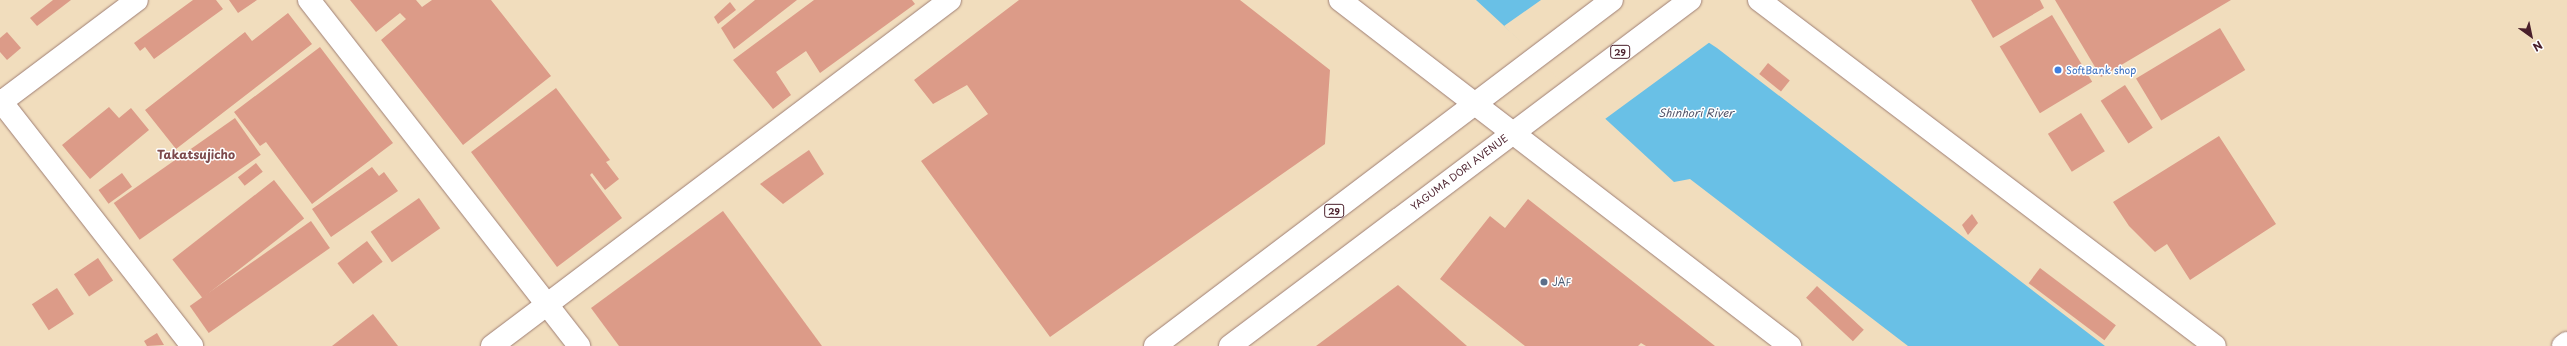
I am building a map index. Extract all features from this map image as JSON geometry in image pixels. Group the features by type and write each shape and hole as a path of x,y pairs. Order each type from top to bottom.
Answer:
{"street":[{"path":"137,0 1,101 192,346"},
{"path":"309,0 579,346"},
{"path":"492,346 950,0"},
{"path":"1340,0 1511,133 1790,346"},
{"name":"29","path":"1155,346 1612,0"},
{"name":"YAGUMA DORI AVENUE","path":"1230,346 1511,133 1690,0"},
{"path":"1759,0 2215,346"},
{"path":"2563,346 2567,342"}],"water":[{"name":"Shinhori River","path":"1476,0 1644,0 1717,48 2105,346 1908,346 1690,179 1674,182"}],"pier":[{"path":"1541,0 1648,0 1719,46 1710,42 1605,119 1606,125 1504,26"}],"building":[{"path":"53,0 71,0 37,26 30,18"},
{"path":"193,0 216,0 223,9 154,59 145,47 140,51 134,43"},
{"path":"229,0 257,0 238,13"},
{"path":"350,0 416,0 422,7 432,0 491,0 551,76 463,145 381,40 406,19 400,13 376,32"},
{"path":"755,0 797,0 734,49 721,28"},
{"path":"814,0 912,0 915,4 820,73 806,51 776,72 791,95 773,109 733,60"},
{"path":"1019,0 1240,0 1330,70 1325,144 1050,337 921,161 988,114 967,85 933,104 914,80"},
{"path":"1971,0 2040,0 2044,8 1993,38"},
{"path":"2055,0 2231,0 2101,77"},
{"path":"730,2 736,10 718,24 714,17"},
{"path":"288,13 312,44 176,149 145,110 245,32 252,41"},
{"path":"2052,15 2092,82 2040,113 2000,46"},
{"path":"2220,28 2245,70 2161,120 2136,78"},
{"path":"7,32 21,48 7,60 0,52 0,38"},
{"path":"320,47 393,143 312,204 266,142 260,146 234,112"},
{"path":"1768,63 1790,81 1781,92 1759,74"},
{"path":"2125,85 2153,128 2128,144 2101,101"},
{"path":"556,88 610,160 606,162 619,179 605,190 592,173 590,175 622,218 557,267 471,152"},
{"path":"109,107 119,118 131,108 149,130 90,179 62,145"},
{"path":"2081,113 2105,151 2072,172 2048,134"},
{"path":"235,118 261,155 140,240 114,203"},
{"path":"2219,136 2276,224 2190,280 2167,244 2155,252 2129,226 2113,202"},
{"path":"809,150 824,174 783,204 760,184"},
{"path":"256,163 263,172 245,186 238,177"},
{"path":"372,167 379,176 384,172 398,191 331,237 312,209"},
{"path":"122,173 132,187 109,204 99,190"},
{"path":"274,180 304,219 203,298 172,259"},
{"path":"419,198 440,228 392,262 371,232"},
{"path":"1528,199 1715,346 1646,346 1641,343 1638,346 1525,346 1440,279 1490,216 1505,228"},
{"path":"723,211 822,346 619,346 591,308"},
{"path":"1972,214 1978,223 1968,235 1962,225"},
{"path":"311,221 330,248 209,333 190,306"},
{"path":"367,241 383,262 353,284 337,263"},
{"path":"98,258 113,280 89,297 74,274"},
{"path":"2040,268 2116,325 2104,340 2029,283"},
{"path":"1398,285 1467,346 1316,346"},
{"path":"1817,286 1864,330 1853,341 1806,298"},
{"path":"57,288 74,314 49,330 32,304"},
{"path":"373,314 398,346 332,346"},
{"path":"157,333 164,345 147,346 144,341"}],"place":[{"name":"SoftBank shop","path":"2058,70"},
{"name":"JAF","path":"1544,282"}],"district":[{"name":"Takatsujicho","path":"196,155"}]}
